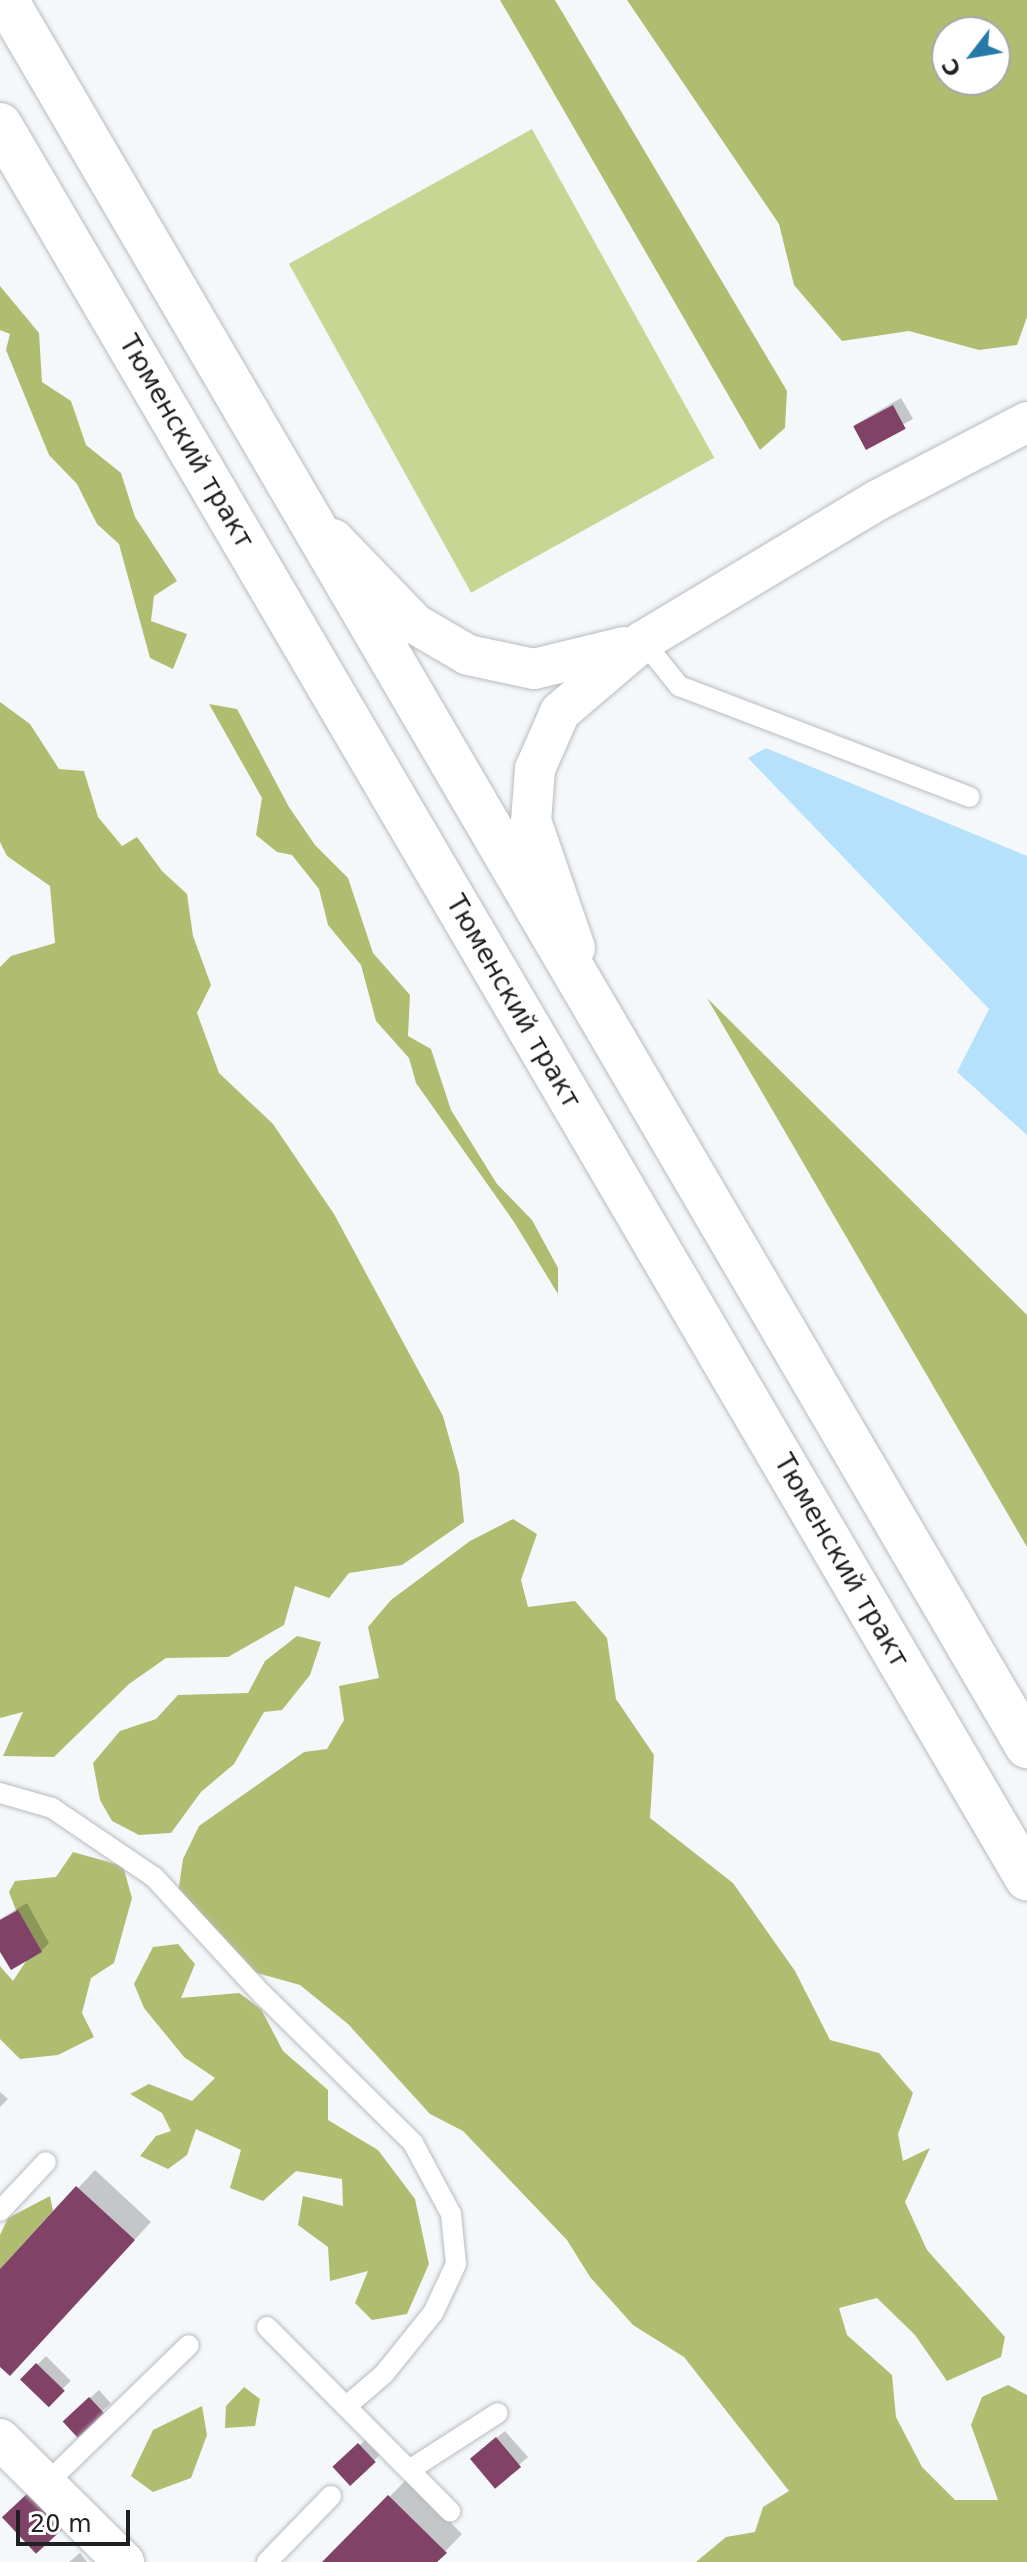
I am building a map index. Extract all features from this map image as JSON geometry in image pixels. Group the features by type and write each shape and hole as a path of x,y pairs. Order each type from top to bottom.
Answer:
{"main road":[{"path":"6,0 1027,1746"},
{"name":"Тюменский тракт","path":"0,125 1027,1878"}],"street":[{"path":"600,1016 537,846 530,795 545,739 560,712 643,641 878,500 1027,422"},
{"path":"302,505 396,607 436,640 468,655 534,669 643,641"},
{"path":"0,2439 124,2562"}],"lane":[{"path":"643,641 679,686 970,797"},
{"path":"0,1793 52,1808 154,1877 263,1995 413,2143 451,2214 456,2264 433,2313 384,2374 349,2404"},
{"path":"0,2211 46,2162"},
{"path":"267,2327 349,2404 450,2511"},
{"path":"46,2484 189,2345"},
{"path":"411,2469 498,2413"},
{"path":"267,2562 331,2496"}],"green space":[{"path":"500,0 555,0 787,391 785,428 760,450"},
{"path":"627,0 1027,0 1027,317 1017,345 979,350 909,331 842,341 794,285 779,224"},
{"path":"532,129 714,458 471,593 289,264"},
{"path":"0,286 39,333 42,382 71,401 86,445 121,473 135,517 177,581 154,596 151,621 187,634 173,669 150,658 119,544 97,524 77,484 49,455 6,350 10,334 0,330"},
{"path":"0,702 30,724 59,769 84,771 98,817 122,846 137,837 162,871 187,894 193,936 211,985 197,1013 219,1073 273,1124 334,1214 443,1416 459,1473 464,1522 402,1565 349,1573 329,1598 295,1586 284,1625 228,1657 166,1658 129,1684 54,1757 3,1756 23,1712 0,1718 0,967 11,956 55,943 50,886 7,856 0,842"},
{"path":"209,704 237,709 289,807 315,845 348,878 373,953 410,995 408,1036 431,1049 451,1110 497,1184 532,1220 558,1268 558,1294 514,1222 416,1083 409,1058 376,1021 361,965 328,925 319,889 292,855 277,852 256,835 262,798"},
{"path":"707,998 1027,1315 1027,1547"},
{"path":"513,1519 537,1534 521,1580 528,1607 575,1601 607,1638 616,1699 654,1755 650,1818 733,1883 795,1971 830,2040 879,2053 913,2093 898,2134 903,2161 930,2148 905,2202 927,2250 1005,2337 1001,2357 947,2381 915,2335 877,2298 839,2308 847,2335 892,2375 896,2417 922,2467 955,2500 998,2500 971,2425 982,2397 1008,2385 1027,2395 1027,2562 696,2562 726,2537 755,2532 763,2507 789,2491 684,2357 633,2325 590,2277 567,2240 463,2131 430,2114 348,2024 300,1985 257,1973 213,1946 178,1893 183,1859 199,1826 304,1752 327,1749 344,1720 339,1686 379,1678 368,1627 391,1600 470,1541"},
{"path":"297,1636 321,1642 310,1675 282,1710 264,1712 234,1764 201,1792 171,1833 139,1835 112,1821 100,1800 93,1763 120,1731 156,1719 178,1695 248,1693 265,1661"},
{"path":"73,1852 123,1866 132,1898 114,1963 91,1978 82,2013 94,2037 58,2055 20,2059 0,2039 0,1966 13,1981 32,1952 9,1892 15,1881 56,1877"},
{"path":"178,1944 195,1964 181,1998 239,1993 261,2009 283,2051 328,2090 328,2120 378,2150 415,2199 429,2264 407,2314 372,2320 355,2303 368,2271 330,2281 328,2247 298,2225 303,2196 343,2206 342,2179 296,2171 263,2201 230,2188 241,2150 196,2129 187,2155 168,2169 140,2156 156,2136 171,2131 162,2113 130,2094 149,2084 192,2101 215,2078 184,2057 144,2008 134,1984 153,1947"},
{"path":"50,2196 53,2211 0,2269 0,2235 8,2218"},
{"path":"244,2387 260,2399 255,2426 225,2428 226,2406"},
{"path":"202,2406 207,2435 191,2478 153,2492 131,2476 153,2430"}],"water":[{"path":"766,748 1027,856 1027,1135 957,1072 989,1009 748,758"}],"building":[{"path":"893,405 906,429 866,450 853,426"},
{"path":"18,1910 42,1952 11,1970 0,1952 0,1920"},
{"path":"76,2186 135,2240 10,2376 0,2367 0,2269"},
{"path":"36,2363 65,2391 49,2407 20,2380"},
{"path":"89,2397 104,2413 78,2438 63,2422"},
{"path":"496,2437 521,2467 495,2489 470,2459"},
{"path":"358,2443 376,2462 350,2486 332,2467"},
{"path":"29,2492 63,2529 36,2554 2,2517"},
{"path":"388,2495 447,2553 437,2562 322,2562"}]}
